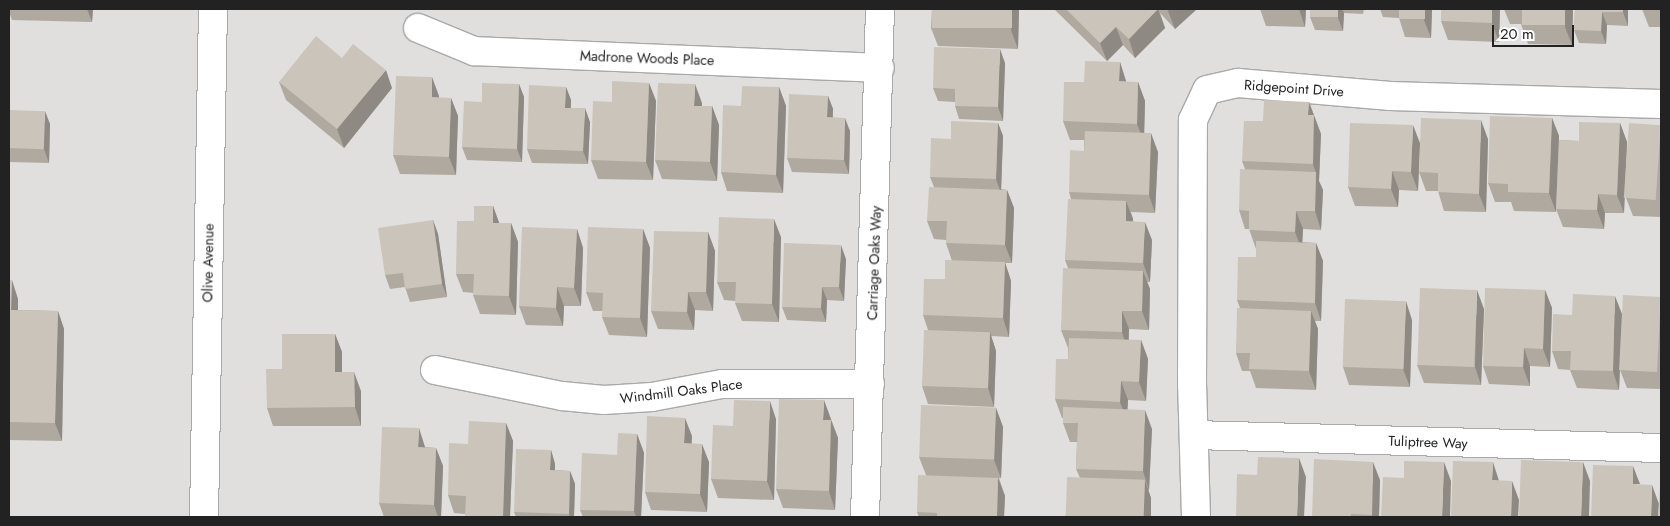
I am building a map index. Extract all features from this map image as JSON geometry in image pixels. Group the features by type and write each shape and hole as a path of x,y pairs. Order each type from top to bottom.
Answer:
{"street":[{"name":"Olive Avenue","path":"204,517 213,9"},
{"name":"Carriage Oaks Way","path":"865,517 880,68 880,9"},
{"name":"Madrone Woods Place","path":"418,28 474,51 880,68"},
{"name":"Ridgepoint Drive","path":"1196,517 1193,120 1207,90 1238,83 1390,96 1661,104"},
{"name":"Windmill Oaks Place","path":"434,370 562,396 604,400 652,397 722,384 870,384"},
{"name":"Tuliptree Way","path":"1194,435 1661,448"}],"shaded area":[{"path":"9,9 1661,9 1661,517 9,517"}],"building":[{"path":"932,9 1012,9 1012,28 932,28"},
{"path":"1066,9 1158,9 1129,39 1116,27 1100,43"},
{"path":"1310,9 1338,9 1338,17 1310,17"},
{"path":"1399,9 1425,9 1425,19 1399,19"},
{"path":"1441,9 1492,9 1492,23 1441,21"},
{"path":"1522,9 1565,9 1565,25 1522,25"},
{"path":"1575,9 1623,9 1623,12 1602,12 1601,31 1574,30"},
{"path":"316,36 342,58 353,44 386,70 337,129 279,82"},
{"path":"934,47 1000,49 998,107 955,106 955,89 933,88"},
{"path":"1085,61 1120,62 1119,81 1138,82 1137,124 1063,121 1064,82 1084,82"},
{"path":"396,76 432,77 432,97 451,98 449,157 393,155"},
{"path":"612,81 649,83 646,162 591,160 593,101 612,102"},
{"path":"482,83 519,84 517,149 462,147 464,101 482,102"},
{"path":"658,83 695,84 694,106 712,106 710,162 655,160"},
{"path":"529,85 566,87 565,108 585,108 583,151 527,149"},
{"path":"742,86 779,87 776,175 721,172 723,105 741,106"},
{"path":"789,94 828,96 827,117 845,118 844,160 787,158"},
{"path":"1264,100 1309,102 1308,115 1314,115 1313,164 1242,161 1244,121 1263,121"},
{"path":"9,110 45,111 44,149 9,148"},
{"path":"1490,116 1552,118 1549,193 1508,192 1508,184 1488,183"},
{"path":"1421,118 1481,120 1479,194 1438,192 1438,173 1419,172"},
{"path":"951,121 998,123 996,179 930,177 931,138 951,139"},
{"path":"1579,122 1620,123 1617,195 1598,194 1597,210 1556,209 1559,140 1579,141"},
{"path":"1350,123 1413,125 1411,172 1392,171 1391,189 1348,187"},
{"path":"1629,123 1661,125 1656,200 1624,198"},
{"path":"1085,131 1151,133 1149,195 1069,192 1070,150 1084,151"},
{"path":"1240,169 1316,172 1315,211 1296,211 1295,232 1249,230 1249,211 1239,210"},
{"path":"929,187 1007,190 1005,245 946,243 947,221 927,221"},
{"path":"1068,199 1126,201 1126,221 1145,222 1143,263 1065,260"},
{"path":"474,206 493,206 493,223 511,223 509,296 473,295 474,274 456,274 457,221 474,221"},
{"path":"719,217 774,219 772,304 735,303 736,282 717,282"},
{"path":"433,220 442,284 405,289 403,273 385,275 378,228"},
{"path":"522,227 577,229 574,288 557,287 556,308 519,306"},
{"path":"588,227 643,229 640,318 602,317 603,293 586,292"},
{"path":"654,231 708,232 706,292 688,292 687,312 651,311"},
{"path":"1256,241 1316,243 1315,303 1237,300 1238,257 1256,257"},
{"path":"784,243 841,245 839,287 822,287 821,308 782,307"},
{"path":"945,260 1005,262 1003,318 923,315 924,279 945,279"},
{"path":"1063,268 1143,271 1142,311 1122,311 1122,332 1061,330"},
{"path":"9,280 12,280 11,310 58,311 55,423 9,422"},
{"path":"1420,288 1477,290 1474,367 1417,365"},
{"path":"1485,288 1545,290 1543,349 1524,348 1523,367 1483,366"},
{"path":"1573,294 1615,296 1613,371 1570,370 1571,351 1552,351 1553,314 1572,315"},
{"path":"1623,295 1661,297 1657,372 1619,370"},
{"path":"1345,299 1406,301 1404,369 1343,367"},
{"path":"1237,308 1311,311 1309,371 1249,369 1250,353 1236,353"},
{"path":"924,330 990,332 988,388 922,386"},
{"path":"282,334 335,334 335,372 354,372 355,407 267,408 266,369 282,369"},
{"path":"1069,338 1141,340 1139,382 1121,381 1120,402 1055,399 1056,359 1068,359"},
{"path":"779,399 824,400 823,420 831,420 829,491 776,489"},
{"path":"734,400 770,401 767,481 711,479 713,425 733,426"},
{"path":"921,405 996,408 994,460 919,457"},
{"path":"1063,407 1145,410 1143,471 1076,469 1078,423 1063,423"},
{"path":"647,416 685,418 684,443 702,444 700,494 645,492"},
{"path":"469,421 506,423 503,517 465,516 466,496 448,495 449,443 468,444"},
{"path":"382,427 419,428 418,447 436,448 434,505 379,503"},
{"path":"618,433 637,434 634,511 580,510 582,453 617,455"},
{"path":"516,449 551,450 550,470 570,471 569,514 514,512"},
{"path":"1258,457 1299,458 1297,517 1236,517 1237,474 1257,475"},
{"path":"1314,459 1373,462 1372,515 1351,514 1351,517 1312,517"},
{"path":"1521,460 1583,462 1581,517 1519,517"},
{"path":"1404,461 1444,462 1442,517 1381,517 1383,477 1404,478"},
{"path":"1453,461 1493,462 1492,480 1512,481 1511,517 1451,517"},
{"path":"1593,465 1633,466 1633,484 1652,485 1651,517 1591,517"},
{"path":"918,475 998,478 997,517 937,517 937,513 917,512"},
{"path":"1067,477 1145,480 1144,517 1066,517"},
{"path":"1660,485 1661,517 1658,517"}]}
